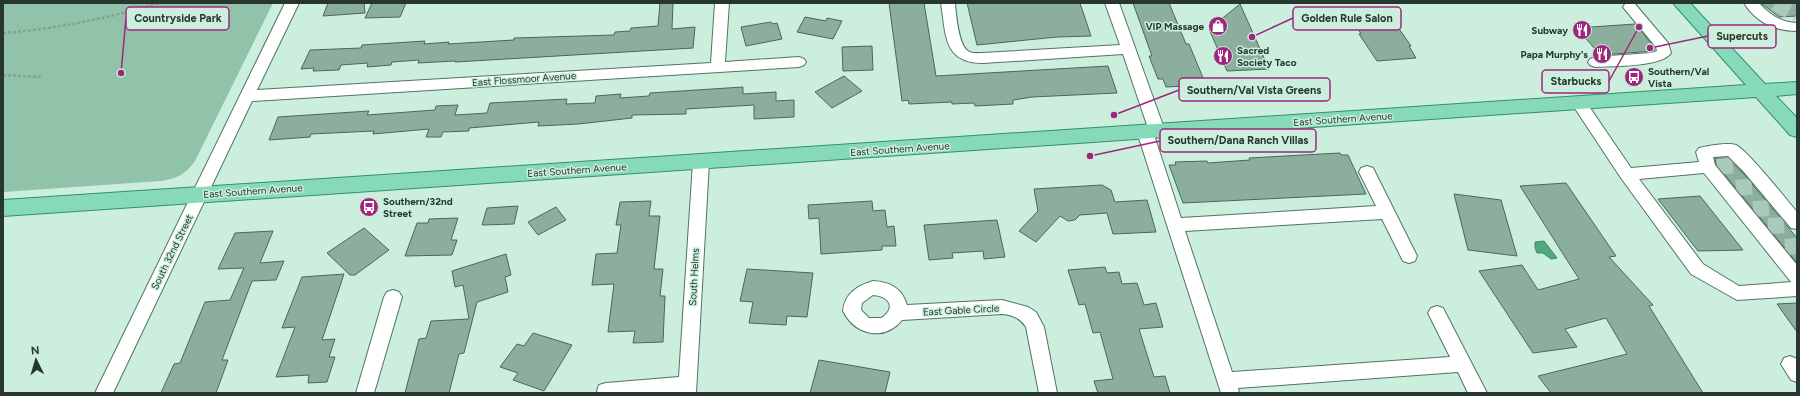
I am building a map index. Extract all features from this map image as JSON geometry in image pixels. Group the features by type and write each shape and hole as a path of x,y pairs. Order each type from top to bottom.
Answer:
{"main road":[{"path":"1681,3 1797,130"},
{"name":"East Southern Avenue","path":"3,208 1797,88"}],"street":[{"name":"South 32nd Street","path":"104,393 249,96 292,3"},
{"path":"718,67 722,3"},
{"path":"948,3 957,49 964,55 970,57 983,58 1128,49"},
{"path":"1112,3 1128,49 1176,225 1228,387 1464,364"},
{"path":"1751,3 1772,23 1782,27 1797,27"},
{"path":"1595,62 1653,58 1664,53 1663,46 1630,7"},
{"name":"East Flossmoor Avenue","path":"249,96 798,62"},
{"path":"1579,103 1627,174 1697,270 1736,293 1797,289"},
{"path":"1794,224 1742,165 1732,150 1704,152 1713,167 1779,247 1797,277"},
{"name":"South Helms","path":"687,389 701,162"},
{"path":"1627,174 1713,167"},
{"path":"1367,172 1409,256"},
{"path":"1176,225 1386,212"},
{"path":"365,393 393,297"},
{"name":"East Gable Circle","path":"898,313 1002,307 1016,309 1023,312 1033,321 1035,327 1048,393"},
{"path":"1437,314 1478,393"},
{"path":"606,391 687,389"}],"path":[{"path":"3,33 77,25 121,15 160,3"},
{"path":"3,75 42,77"}],"shaded area":[{"path":"3,3 273,3 195,161 184,173 171,179 161,181 3,192"},
{"path":"1544,241 1557,258 1551,259 1543,253 1537,253 1535,242"}],"building":[{"path":"328,3 364,3 365,13 323,16"},
{"path":"372,3 406,3 400,17 365,18"},
{"path":"660,3 673,3 672,29 695,27 693,48 455,62 418,63 419,60 392,62 391,65 367,67 368,63 341,65 339,70 313,71 314,68 301,69 310,50 361,48 362,45 425,41 424,44 449,42 448,44 514,40 514,38 614,35 615,32 630,31 631,28 658,26"},
{"path":"889,3 924,3 936,76 1108,66 1117,93 1032,97 1013,100 1013,104 975,106 974,103 952,104 952,102 909,104 908,100 902,101"},
{"path":"967,3 1080,3 1091,36 1057,37 977,45"},
{"path":"1133,3 1169,3 1186,44 1189,44 1206,85 1166,87 1163,79 1158,79 1149,56 1152,56"},
{"path":"1761,3 1797,3 1797,16 1779,17"},
{"path":"1240,4 1269,69 1227,71 1209,29"},
{"path":"805,17 826,21 827,18 842,21 833,39 797,32"},
{"path":"1393,20 1411,46 1409,46 1416,58 1377,61 1359,34 1361,34 1354,22"},
{"path":"771,22 772,24 777,23 782,39 746,46 741,27"},
{"path":"1635,24 1655,48 1654,51 1600,55 1577,28"},
{"path":"872,46 873,70 843,71 842,47"},
{"path":"844,76 862,91 832,108 815,92"},
{"path":"743,87 743,94 776,92 776,101 794,100 794,117 754,119 754,105 686,109 686,114 632,115 632,118 578,124 538,126 539,122 469,128 469,131 443,132 441,137 426,137 429,129 373,134 374,131 311,134 310,137 269,140 278,117 369,111 367,115 435,110 436,106 458,105 455,115 487,113 490,103 567,99 566,104 595,103 596,96 621,94 620,98 649,96 650,93"},
{"path":"1340,153 1341,155 1348,155 1366,194 1183,203 1169,165 1176,165 1175,162 1207,161 1208,163 1250,160 1249,158"},
{"path":"1715,158 1727,158 1743,173 1797,238 1797,263 1716,164"},
{"path":"1566,183 1616,256 1609,257 1653,305 1649,306 1703,393 1551,393 1538,376 1627,354 1606,318 1565,329 1577,347 1533,353 1479,271 1522,265 1538,290 1579,279 1520,186"},
{"path":"1102,185 1111,190 1115,202 1147,200 1156,232 1113,234 1107,213 1080,215 1075,220 1068,221 1060,216 1036,242 1019,231 1038,211 1034,189"},
{"path":"1454,194 1501,200 1517,256 1468,250"},
{"path":"1700,196 1743,250 1698,251 1658,199"},
{"path":"651,201 649,216 660,216 654,269 663,269 660,296 665,296 663,342 633,343 635,331 608,332 614,284 592,285 596,254 617,253 621,225 616,225 620,202"},
{"path":"872,201 873,211 885,210 887,227 894,226 896,246 882,246 882,250 821,254 819,218 809,219 808,205"},
{"path":"518,206 514,224 482,225 487,208"},
{"path":"556,207 566,220 538,235 528,222"},
{"path":"458,218 451,240 457,240 452,255 405,256 417,223 428,223 429,219"},
{"path":"997,220 1005,257 984,259 983,251 952,253 953,258 929,260 924,225"},
{"path":"364,228 389,250 355,275 350,275 327,253"},
{"path":"273,231 260,263 284,261 276,280 252,281 222,360 228,360 216,393 161,393 174,364 180,363 205,302 230,300 244,268 218,269 235,233"},
{"path":"506,254 511,275 505,277 508,292 477,302 464,353 459,354 449,393 405,393 419,339 426,338 431,321 469,319 463,285 455,287 452,271"},
{"path":"1105,267 1107,273 1119,272 1122,284 1137,283 1144,305 1156,303 1163,327 1139,329 1154,377 1165,376 1170,393 1098,393 1094,381 1113,379 1100,332 1093,333 1085,304 1079,305 1068,270"},
{"path":"747,269 813,273 807,317 787,316 786,325 749,323 753,302 740,301"},
{"path":"344,274 322,340 335,339 329,357 335,357 327,382 308,383 309,375 276,377 295,327 282,328 302,277"},
{"path":"1797,303 1797,332 1777,304"},
{"path":"533,333 572,345 544,391 513,380 518,373 500,367 517,344 524,346"},
{"path":"819,360 890,372 885,393 810,393"}],"tunnel":[{"path":"1775,3 1797,15"},
{"path":"1717,167 1739,165"},
{"path":"1736,188 1757,186"},
{"path":"1753,209 1774,208"},
{"path":"1768,226 1789,225"},
{"path":"1785,247 1797,246"}],"place":[{"name":"VIP Massage","path":"1218,26"},
{"name":"Starbucks","path":"1639,27"},
{"name":"Subway","path":"1582,30"},
{"name":"Golden Rule Salon","path":"1252,37"},
{"name":"Supercuts","path":"1650,48"},
{"name":"Papa Murphy's","path":"1602,54"},
{"name":"Sacred Society Taco","path":"1223,56"},
{"name":"Countryside Park","path":"121,73"},
{"name":"Southern/Val Vista","path":"1634,77"},
{"name":"Southern/Val Vista Greens","path":"1114,115"},
{"name":"Southern/Dana Ranch Villas","path":"1090,156"},
{"name":"Southern/32nd Street","path":"369,207"}]}
